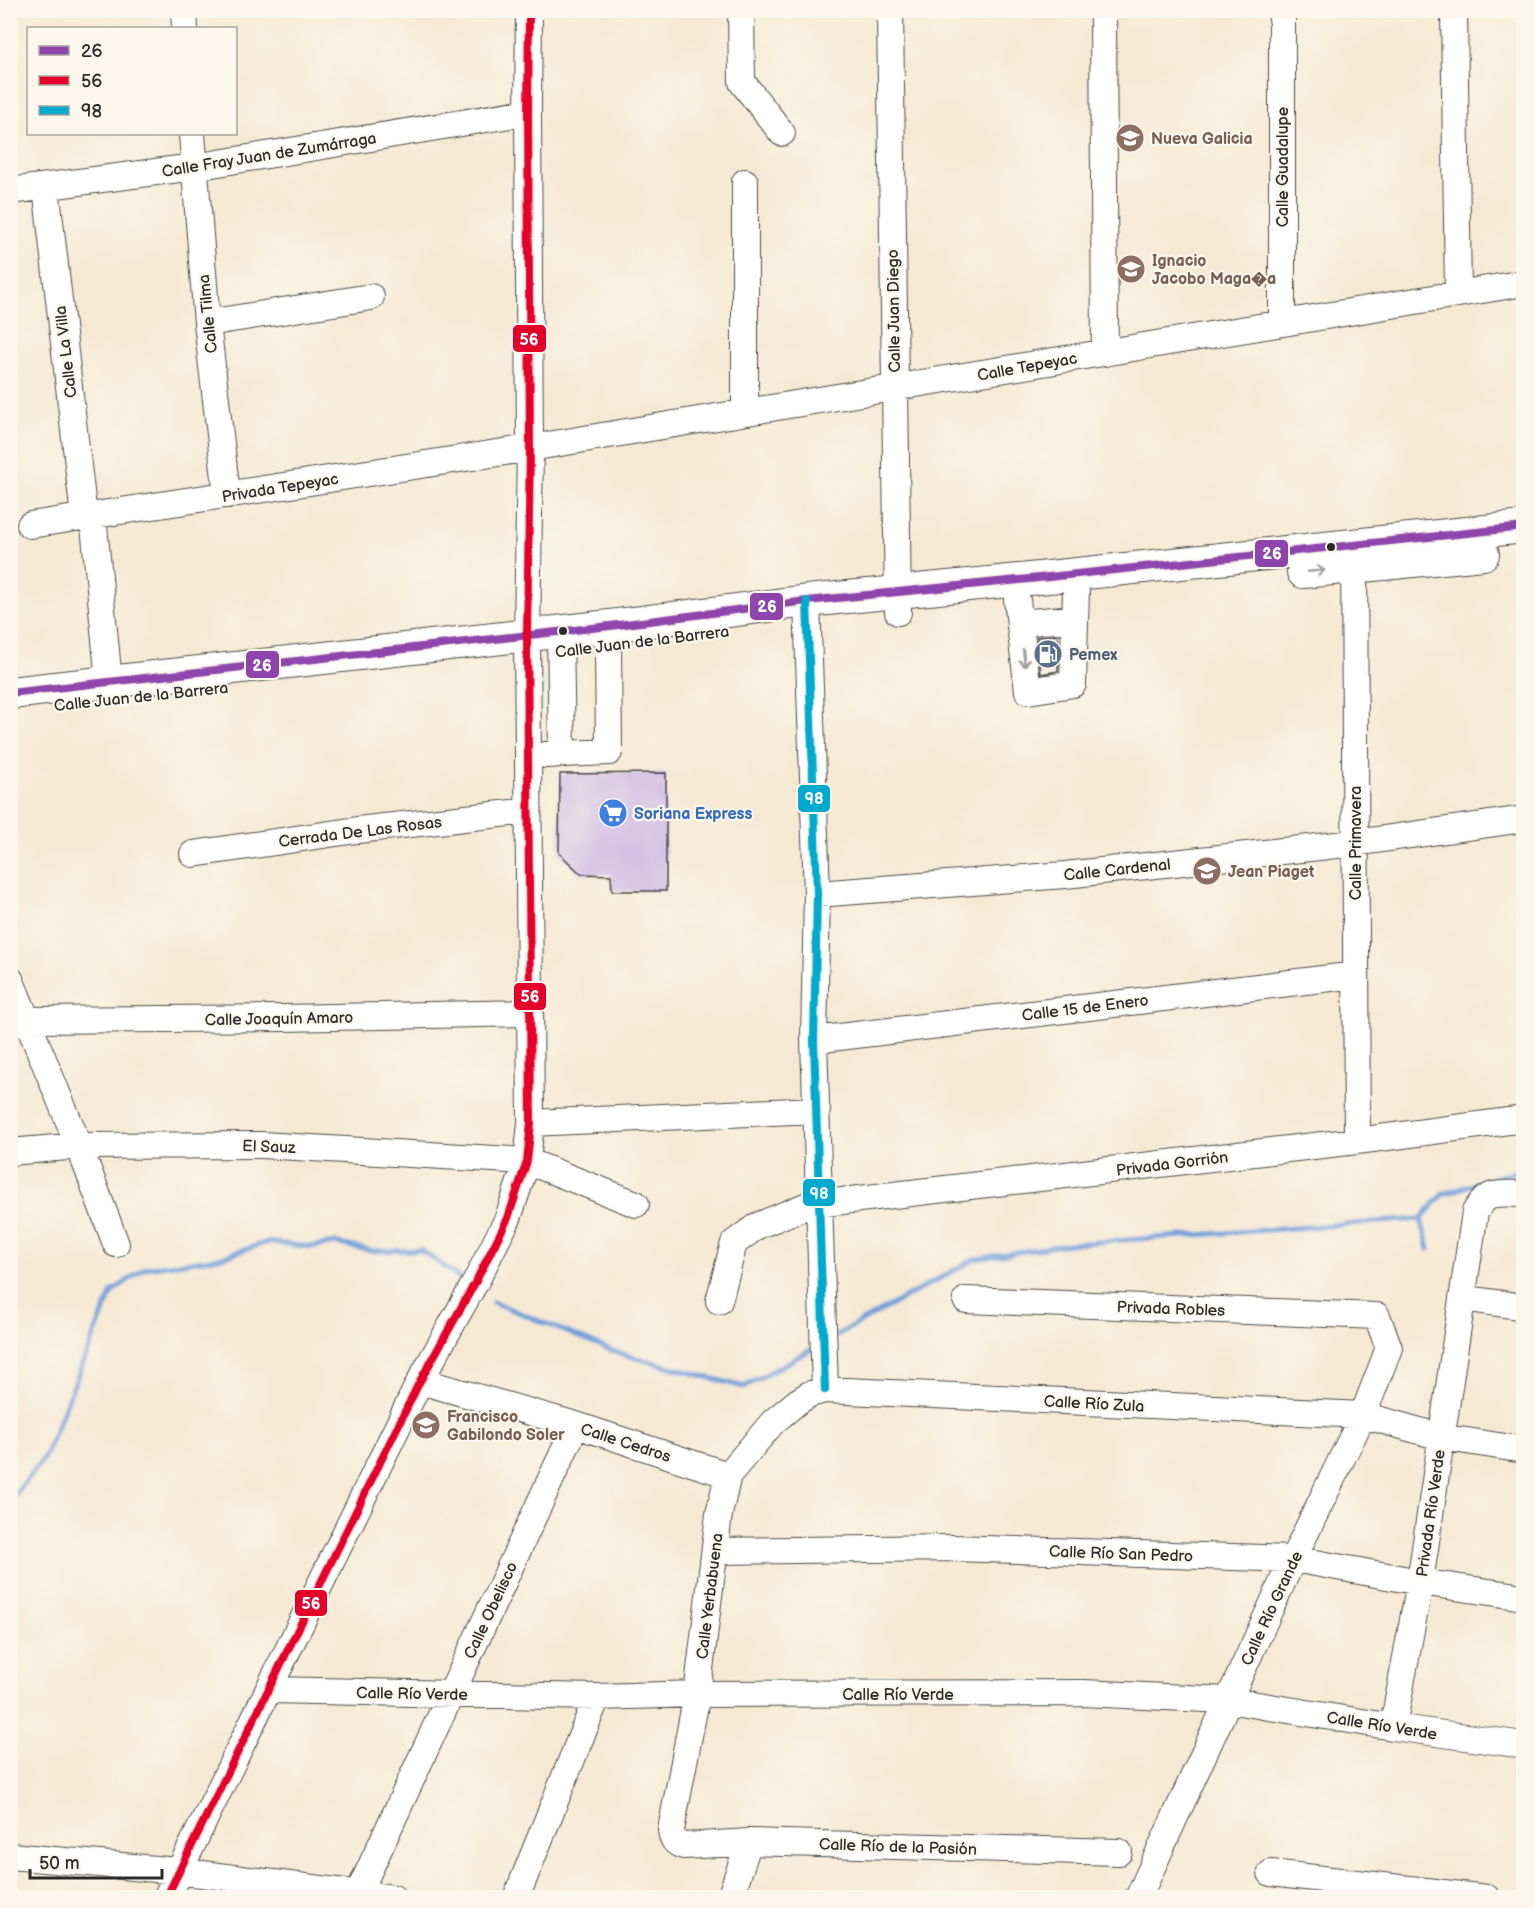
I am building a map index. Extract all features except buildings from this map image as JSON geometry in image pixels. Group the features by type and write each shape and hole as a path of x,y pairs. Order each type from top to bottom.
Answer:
{"main road":[{"name":"Calle Juan de la Barrera","path":"1029,599 1075,605 1524,527"},
{"name":"Calle Juan de la Barrera","path":"10,710 807,611 897,602 1029,599 1354,557 1524,549"},
{"name":"Calle Juan de la Barrera","path":"10,693 109,682 527,645"}],"street":[{"path":"184,10 185,27"},
{"path":"166,1898 420,1381 508,1218 527,1161 531,1123 527,645 530,448 528,112 530,10"},
{"path":"741,10 742,82 782,133"},
{"name":"Calle Juan Diego","path":"890,10 897,602"},
{"path":"1103,10 1105,353"},
{"name":"Calle Guadalupe","path":"1282,10 1282,323"},
{"path":"1454,10 1458,294"},
{"name":"Calle Fray Juan de Zumárraga","path":"10,191 194,167 528,112"},
{"name":"Calle Tilma","path":"192,135 207,323 227,495"},
{"path":"745,182 745,412"},
{"name":"Calle La Villa","path":"46,187 109,682"},
{"name":"Calle Tepeyac","path":"530,448 1524,283"},
{"path":"207,323 371,297"},
{"name":"Privada Tepeyac","path":"30,525 530,448"},
{"name":"Calle Primavera","path":"1354,557 1357,1141"},
{"path":"1029,599 1028,691 1073,684 1075,605"},
{"path":"807,611 817,894 814,1040 825,1390"},
{"path":"528,757 609,752 609,635"},
{"path":"560,641 562,754"},
{"name":"Cerrada De Las Rosas","path":"192,854 357,830 528,811"},
{"name":"Calle Cardenal","path":"817,894 1065,875 1355,843 1524,819"},
{"name":"Calle 15 de Enero","path":"814,1040 1356,975"},
{"path":"10,979 19,1022 79,1146 116,1244"},
{"name":"Calle Joaquín Amaro","path":"19,1022 530,1013"},
{"path":"531,1123 818,1110"},
{"name":"Privada Gorrión","path":"719,1302 734,1244 757,1226 808,1205 1357,1141 1524,1119"},
{"name":"El Sauz","path":"10,1152 79,1146 261,1145 527,1161 636,1204"},
{"name":"Privada Río Verde","path":"1393,1727 1420,1582 1475,1212 1486,1196 1524,1194"},
{"path":"1462,1298 1524,1307"},
{"name":"Privada Robles","path":"966,1300 1377,1316"},
{"name":"Calle Río Grande","path":"1138,1898 1227,1700 1363,1415 1389,1348 1377,1316"},
{"name":"Calle Cedros","path":"420,1381 576,1425 728,1475"},
{"name":"Calle Río Zula","path":"825,1390 1363,1415 1441,1437 1524,1450"},
{"name":"Calle Yerbabuena","path":"678,1845 672,1838 671,1830 697,1694 719,1514 728,1475 781,1415 810,1394 825,1390"},
{"name":"Calle Obelisco","path":"358,1892 576,1425"},
{"name":"Calle Río San Pedro","path":"715,1551 952,1548 1293,1560 1524,1597"},
{"name":"Calle Río Verde","path":"269,1690 597,1697 697,1694 1084,1693 1227,1700 1393,1727 1524,1745"},
{"path":"516,1898 597,1697"},
{"path":"730,1898 749,1842"},
{"name":"Calle Río de la Pasión","path":"678,1845 749,1842 1119,1852"},
{"path":"10,1856 178,1871 393,1898"},
{"path":"1271,1873 1351,1890 1487,1898"}],"waterway":[{"path":"837,1335 975,1259 1069,1244 1421,1219 1443,1194 1523,1169"},
{"path":"1421,1219 1429,1249"},
{"path":"10,1501 44,1458 112,1292 145,1268 219,1258 268,1242 311,1247 335,1243 372,1251 421,1250 460,1278"},
{"path":"493,1302 618,1353 744,1387 810,1350"}],"transit line":[{"name":"56","path":"166,1898 420,1381 508,1218 527,1161 531,1123 527,635 530,448 529,10"},
{"name":"26","path":"10,693 610,626 807,601 1524,527"},
{"name":"98","path":"807,601 817,894 814,1040 825,1390"}],"place":[{"name":"Nueva Galicia","path":"1130,138"},
{"name":"Ignacio Jacobo Maga�a","path":"1131,269"},
{"name":"Pemex","path":"1048,654"},
{"name":"Soriana Express","path":"613,813"},
{"name":"Jean Piaget","path":"1207,871"},
{"name":"Francisco Gabilondo Soler","path":"426,1425"}]}
